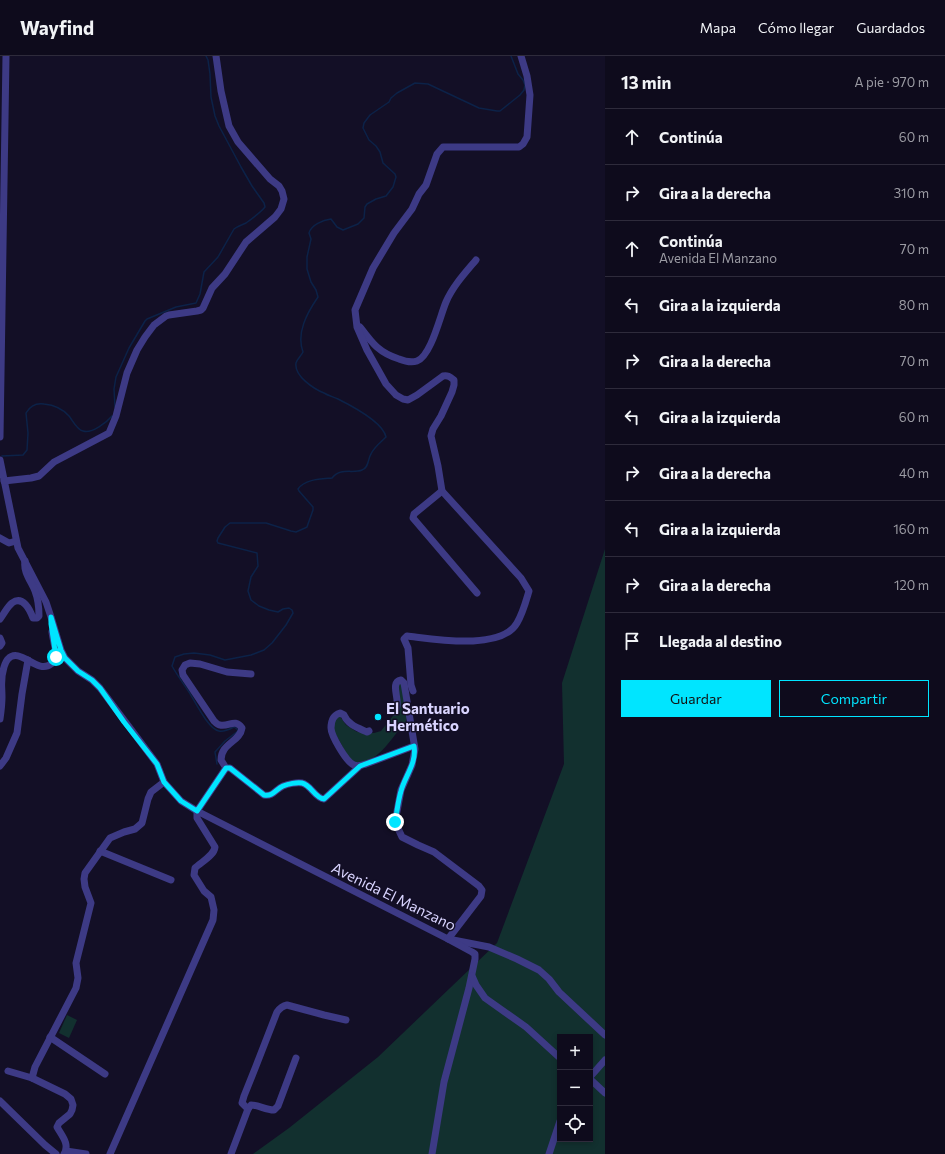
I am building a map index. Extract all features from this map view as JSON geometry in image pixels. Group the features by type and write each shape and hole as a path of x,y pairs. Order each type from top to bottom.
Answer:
{"street":[{"path":"0,437 2,217 6,56"},
{"path":"4,482 39,476 54,462 109,433 116,416 124,382 131,362 145,337 154,325 170,315 201,310 205,304 209,292 225,274 246,242 270,222 281,209 284,199 279,186 270,179 238,142 229,126 221,91 216,56"},
{"path":"413,691 411,685 408,648 404,639 407,636 468,642 496,638 509,632 517,623 529,591 521,578 442,491 431,436 433,428 441,416 452,392 454,380 443,376 408,400 396,395 386,384 367,350 357,328 355,310 373,268 426,185 441,148 519,146 526,141 530,95 527,76 521,56"},
{"path":"356,320 371,342 383,353 403,361 416,361 424,355 436,333 446,301 453,289 476,260"},
{"path":"0,461 16,541 51,617 56,657 52,664 45,667 39,666 20,656 12,656 7,660 0,679 2,695 0,719"},
{"path":"442,491 414,514 413,518 477,593"},
{"path":"0,538 9,543 16,541"},
{"path":"0,618 11,604 18,601 23,602 27,606 33,618 37,618 39,616 35,592 24,569 25,561"},
{"name":"Avenida El Manzano","path":"51,617 61,650 65,658 78,671 92,680 100,688 157,764 164,782 181,801 197,811 448,939 489,947 518,959 539,970 549,979 559,992 605,1035"},
{"path":"0,638 2,642 0,646"},
{"path":"0,766 6,758 18,733 22,694 28,660"},
{"path":"251,674 227,672 200,664 190,663 185,665 182,670 183,675 214,721 219,725 235,723 239,724 242,728 241,733 222,751 221,760 226,768 230,768 264,795 268,796 282,786 301,783 308,786 324,799 360,766 414,746"},
{"path":"395,712 398,705 395,685 397,681 401,680 404,683 415,749 412,765 401,790 395,822 402,837 434,852 479,886 482,890 481,896 448,939 472,952 475,959"},
{"path":"360,766 354,765 345,758 331,730 331,723 336,714 340,712 350,724 367,732 369,731"},
{"path":"110,1154 213,920 214,910 211,897 204,891 194,874 195,868 212,854 215,847 196,818 197,811 226,768"},
{"path":"32,1078 35,1067 76,988 78,978 76,963 91,903 85,887 85,873 110,838 135,829 142,823 151,792 164,782"},
{"path":"100,851 171,880"},
{"path":"432,1154 444,1082 473,987 472,976 475,959 479,952 489,947"},
{"path":"473,987 485,998 526,1027 557,1055"},
{"path":"248,1109 242,1103 244,1096 277,1012 280,1008 287,1005 346,1020"},
{"path":"50,1037 105,1074"},
{"path":"231,1154 251,1104 269,1110 274,1110 278,1106 296,1058"},
{"path":"593,1074 605,1060"},
{"path":"8,1071 32,1078 65,1094 70,1099 73,1105 72,1110 57,1127 66,1143 65,1153 86,1154"},
{"path":"593,1081 605,1092"},
{"path":"0,1101 45,1146 56,1154"},
{"path":"549,1154 557,1130"}],"green space":[{"path":"605,549 605,1154 253,1154 289,1128 378,1057 497,943 564,764 562,683"},
{"path":"402,683 407,717 404,724 386,746 370,760 357,762 350,760 333,729 335,717 339,715 346,725 357,732 374,733 381,731 396,712 397,685"},
{"path":"67,1015 77,1020 69,1038 59,1033"}],"waterway":[{"path":"115,407 114,389 116,377 129,348 145,321 176,307 196,303 200,294 204,272 218,257 234,229 246,223 265,207 264,203 241,167 215,116 211,97 208,60 206,56"},
{"path":"217,764 215,752 225,741 238,731 234,727 224,731 219,731 206,720 172,666 175,657 194,653 210,655 225,660 251,655 264,650 272,643 293,613 289,608 278,612 269,610 259,606 251,600 248,591 251,577 258,566 257,553 218,543 218,538 225,527 230,523 266,523 296,532 307,527 313,507 298,489 309,481 332,478 339,473 364,469 374,449 386,437 384,431 373,420 351,406 310,385 301,377 296,368 296,363 303,352 301,338 304,323 318,297 307,269 307,257 311,239 309,233 310,230 315,225 331,219 337,227 343,230 358,224 364,218 365,207 367,204 386,196 393,187 396,177 395,174 383,163 380,152 369,140 363,128 364,123 370,115 389,102 397,93 415,83 428,84 479,108 500,111 524,90 525,85 518,74 511,56"},
{"path":"2,456 23,455 27,450 28,433 26,413 30,408 36,405 48,404 61,409 69,416 77,427 83,431 91,431 95,429 112,416"}],"place":[{"name":"El Santuario Hermético","path":"378,717"}],"route":[{"path":"56,657 52,635 51,617 61,650 65,658 78,671 92,680 100,688 157,764 164,782 181,801 197,811 226,768 230,768 264,795 268,796 282,786 301,783 308,786 324,799 360,766 414,746 415,749 412,765 401,790 395,822"}]}
